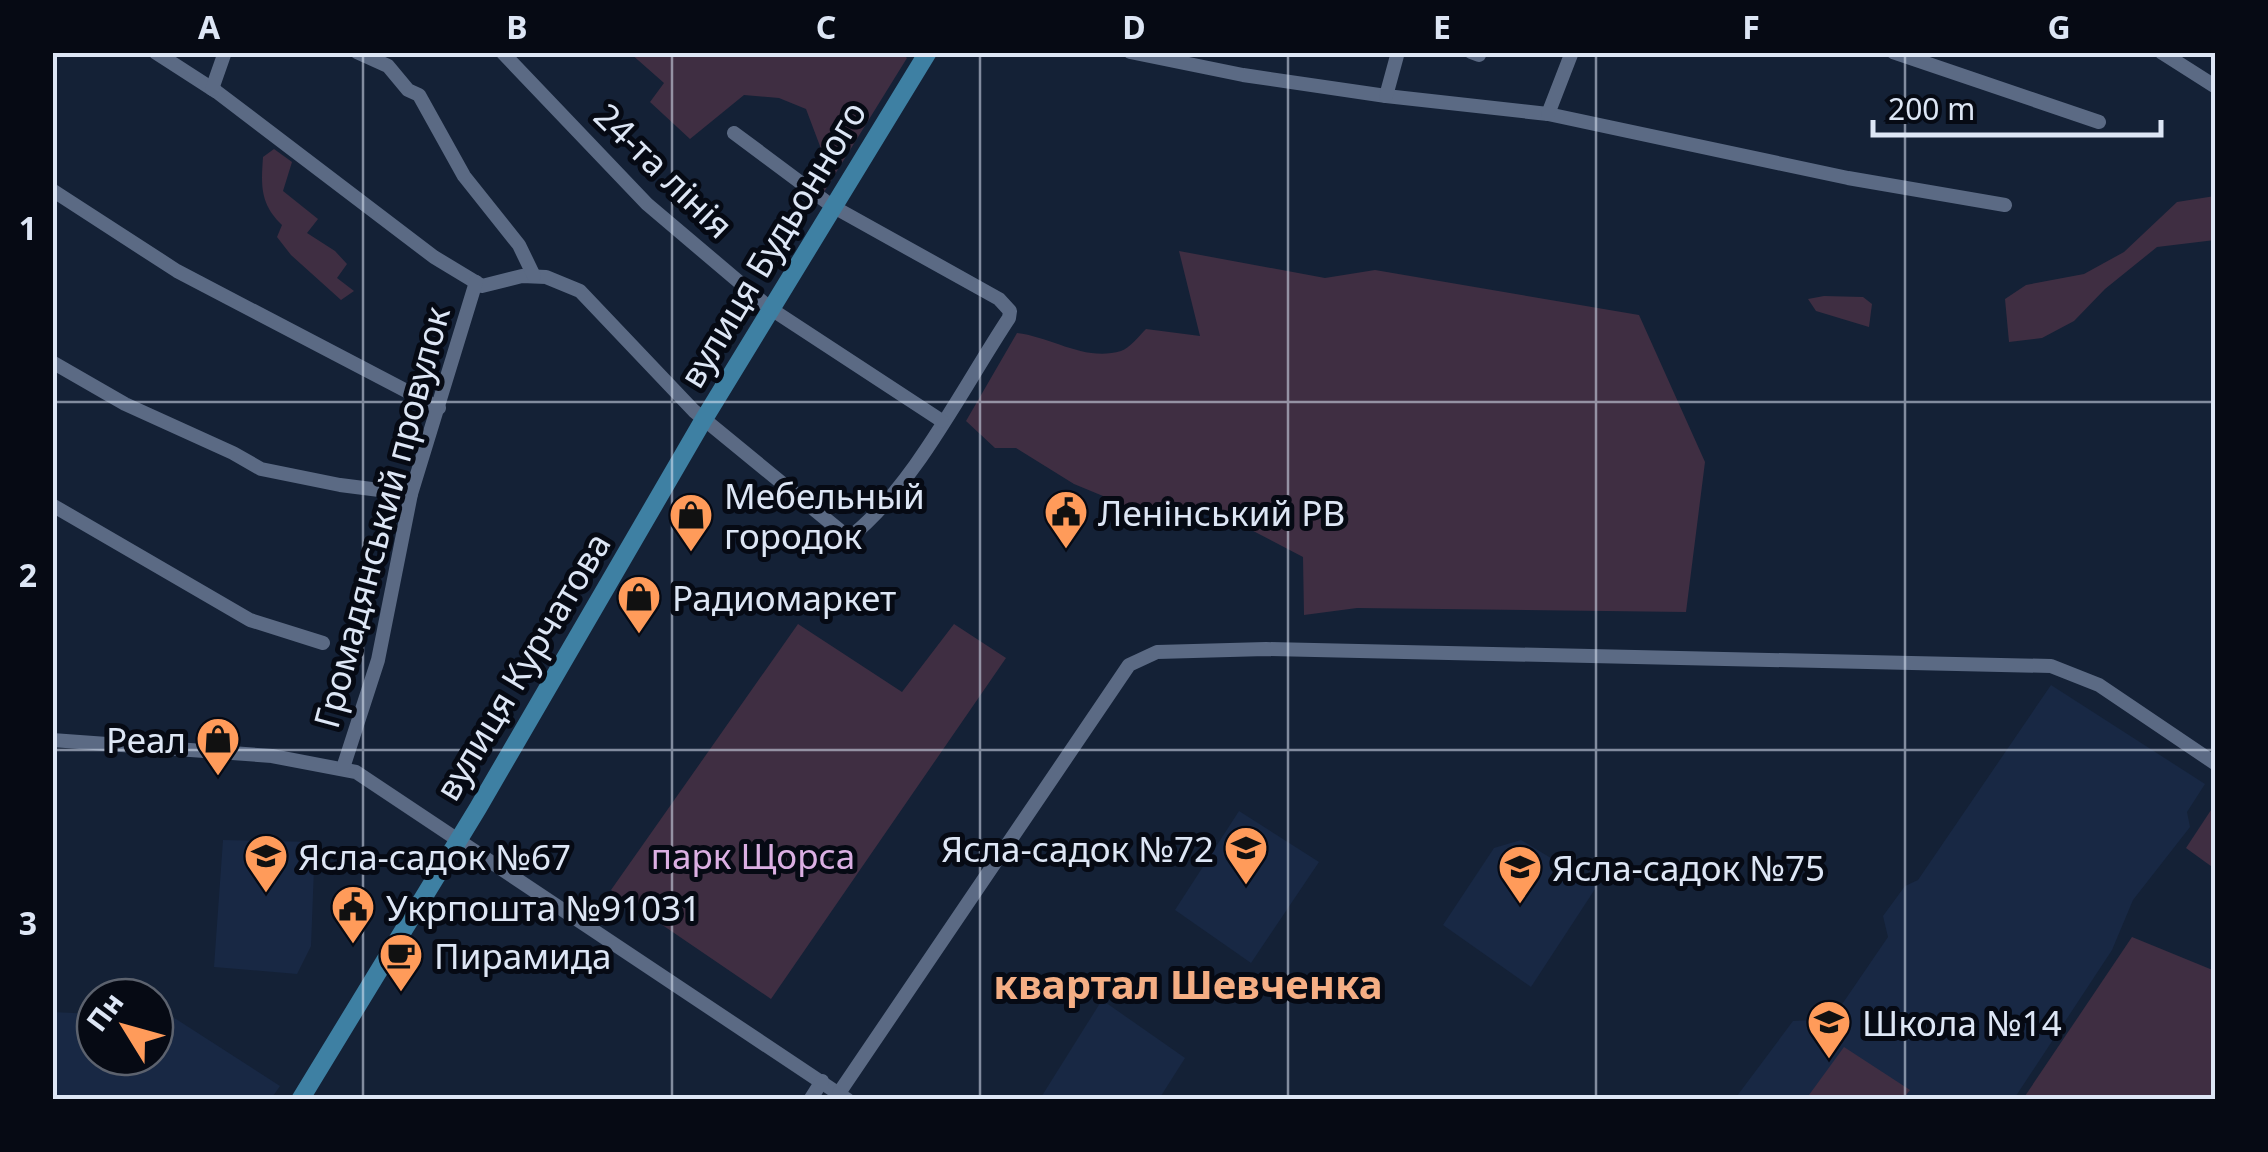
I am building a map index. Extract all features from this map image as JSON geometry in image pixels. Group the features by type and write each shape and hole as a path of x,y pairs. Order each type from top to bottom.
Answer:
{"main road":[{"name":"вулиця Будьонного","path":"704,419 928,52"},
{"name":"вулиця Курчатова","path":"300,1100 704,419"}],"street":[{"path":"155,52 212,88 434,257 482,286 534,276 580,290 704,419 849,538 887,500 1010,318 1010,311 999,299 832,206 734,133"},
{"path":"212,88 225,52"},
{"path":"357,52 388,66 408,90 419,95 464,176 519,245 534,276"},
{"name":"24-та лінія","path":"502,52 647,204 771,309 942,421"},
{"path":"1130,52 1243,75 1548,114 1848,178 2005,205"},
{"path":"1386,96 1398,52"},
{"path":"1548,114 1572,52"},
{"path":"1892,52 2099,122"},
{"path":"2161,52 2216,87"},
{"path":"52,190 177,271 439,408"},
{"name":"Громадянський провулок","path":"343,768 370,690 411,494 476,282"},
{"path":"52,362 125,404 262,470 340,486 411,494"},
{"path":"52,506 250,620 323,644"},
{"path":"52,740 272,756 356,772 844,1096 1128,664 1157,652 1266,650 2051,666 2099,685 2216,764"},
{"path":"810,1100 822,1082"}],"shaded area":[{"path":"2051,685 2205,784 2187,812 2190,827 2133,900 2112,950 2014,1099 1734,1100 1793,1021 1832,1019 1888,937 1883,916 1905,886 1918,880"},
{"name":"Ясла-садок №72","path":"1239,811 1319,862 1251,963 1175,910"},
{"name":"Ясла-садок №67","path":"223,840 315,842 311,946 297,974 214,967"},
{"name":"Ясла-садок №75","path":"1521,840 1597,886 1531,987 1443,925 1494,848"},
{"path":"1102,1000 1185,1058 1159,1099 1040,1099"},
{"path":"52,1012 75,1013 75,1077 175,1077 175,1019 280,1086 271,1099 53,1099"}],"green space":[{"path":"900,52 907,58 824,192 810,181 823,154 806,109 779,98 744,95 690,139 650,102 664,83 630,53"},
{"path":"274,149 292,162 283,191 318,219 307,233 347,264 337,278 354,291 341,300 291,255 277,237 282,225 266,202 262,177 263,157"},
{"path":"2215,196 2215,240 2157,247 2105,289 2074,321 2042,338 2009,342 2005,299 2026,285 2084,274 2124,252 2177,202"},
{"path":"1179,251 1325,278 1375,270 1639,315 1705,462 1686,612 1357,608 1304,615 1303,557 1209,508 1149,515 1074,484 1016,448 995,448 966,421 1017,333 1108,354 1131,345 1146,329 1200,336"},
{"path":"1863,297 1872,304 1869,327 1816,311 1808,299"},
{"name":"парк Щорса","path":"798,624 902,692 954,624 1006,658 771,999 611,890"},
{"path":"2215,804 2215,869 2186,848"},
{"path":"2132,937 2215,971 2215,1099 2023,1099"},
{"path":"1844,1047 1910,1090 1903,1099 1815,1100 1809,1095"}],"place":[{"name":"Ленінський РВ","path":"1066,550"},
{"name":"Мебельный городок","path":"691,553"},
{"name":"Радиомаркет","path":"639,635"},
{"name":"Реал","path":"218,777"},
{"name":"Ясла-садок №72","path":"1246,886"},
{"name":"Ясла-садок №67","path":"266,894"},
{"name":"Ясла-садок №75","path":"1520,905"},
{"name":"Укрпошта №91031","path":"353,945"},
{"name":"Пирамида","path":"401,993"},
{"name":"Школа №14","path":"1829,1060"}],"district":[{"name":"квартал Шевченка","path":"1188,983"}]}
